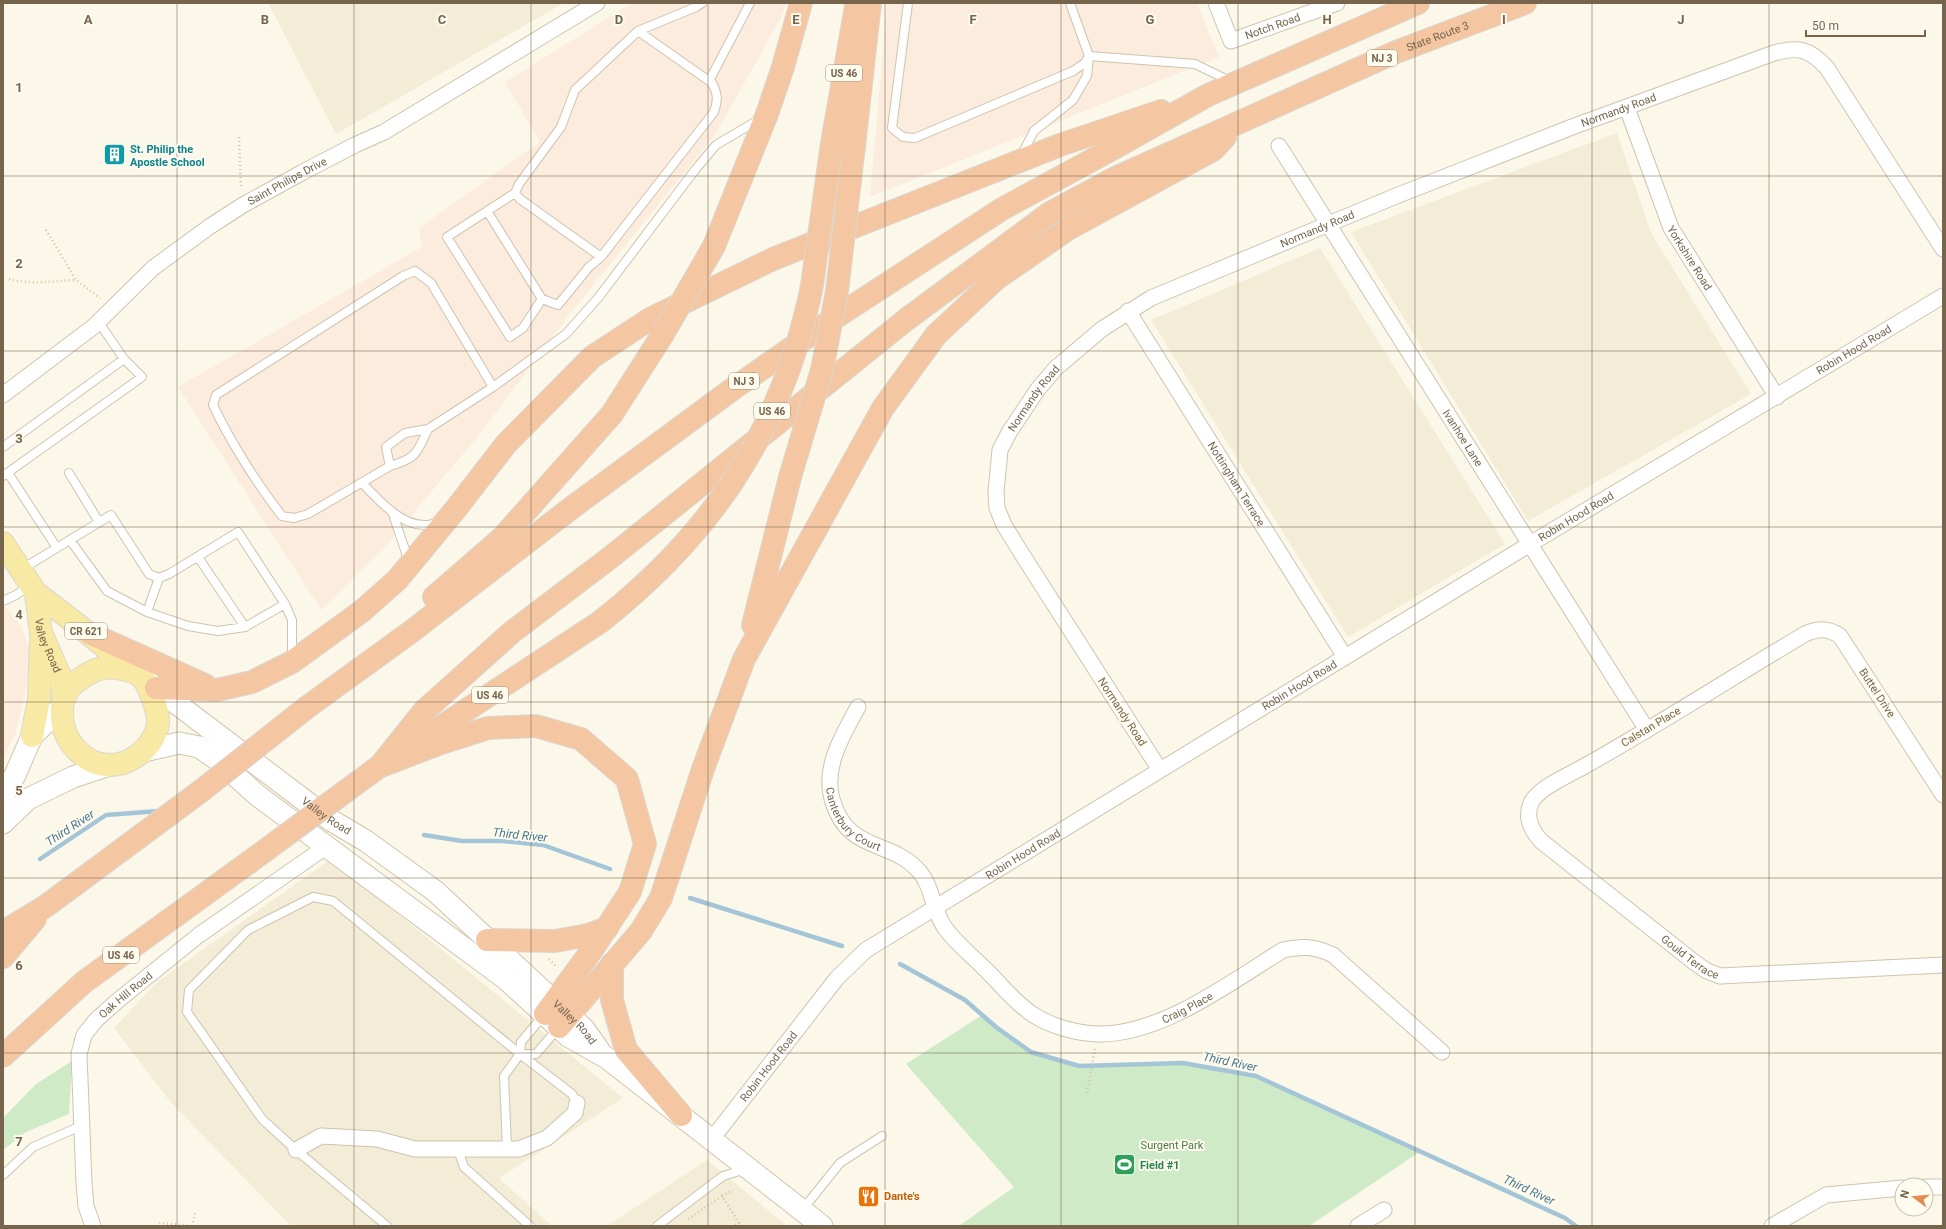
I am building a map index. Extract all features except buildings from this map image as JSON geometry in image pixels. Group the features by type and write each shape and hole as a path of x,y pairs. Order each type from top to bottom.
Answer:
{"highway":[{"path":"3,932 46,906 201,791 306,708 503,537 612,414 663,334 714,246 767,114 783,67 801,3"},
{"name":"US 46","path":"3,1056 84,982 380,766 600,622 653,578 700,527 740,471 772,413 788,372 809,302 832,143 856,3"},
{"path":"556,1015 612,964 641,931 661,898 721,718 744,659 790,477 822,370 837,291 870,3"},
{"name":"NJ 3","path":"306,708 412,631 570,509 730,391 827,322 1002,209 1208,95 1418,3"},
{"name":"State Route 3","path":"1242,121 1396,52 1525,3"},
{"path":"145,680 217,690 252,682 292,662 362,611 397,580 506,444 592,358 650,319 773,259 1019,161 1208,95"},
{"path":"744,659 883,408 936,335 996,279 1068,229 1213,150 1242,121"},
{"name":"NJ 3","path":"380,766 424,711 512,632 611,557 907,319 1050,214 1115,178 1242,121"},
{"path":"89,633 217,690"},
{"path":"380,766 488,728 536,726 581,739 628,779 645,844 630,892 556,1015"},
{"path":"3,957 46,906"},
{"path":"487,940 555,941 588,935 607,928"},
{"path":"612,964 612,1000 626,1050 681,1115"}],"main road":[{"name":"Valley Road","path":"3,543 29,582 145,680 329,818 366,841 435,891 487,940 556,1015"},
{"name":"Valley Road","path":"29,582 41,633 60,676 63,702"},
{"path":"3,796 15,775 32,736 39,699 41,633"},
{"path":"3,823 28,799 73,778 109,765 128,761 144,751 154,736 158,723 156,706 145,680 119,667 95,669 73,684 63,702 32,736"},
{"path":"63,702 62,722 67,736 74,746 83,756 109,765"},
{"name":"Valley Road","path":"144,751 179,743 199,747 218,760 258,796 506,979 556,1015 584,1029 602,1054 822,1226"}],"street":[{"name":"Saint Philips Drive","path":"3,395 98,321 154,268 209,227 243,205 303,172 384,132 598,3"},
{"name":"Notch Road","path":"1216,3 1231,41 1337,3"},
{"name":"Normandy Road","path":"1160,770 1020,551 1004,524 997,508 996,492 1000,450 1010,431 1038,389 1056,368 1102,330 1128,311 1151,298 1328,224 1572,127 1627,108 1774,52 1791,48 1806,51 1817,57 1827,68 1943,250"},
{"name":"Yorkshire Road","path":"1627,108 1671,228 1778,397"},
{"name":"Ivanhoe Lane","path":"1279,146 1647,730"},
{"name":"Robin Hood Road","path":"712,1139 836,978 866,950 935,906 1530,544 1778,397 1943,296"},
{"name":"Nottingham Terrace","path":"1128,311 1345,657"},
{"name":"Buttel Drive","path":"1791,643 1805,634 1819,629 1834,632 1840,636 1943,795"},
{"name":"Calstan Place","path":"1530,823 1528,817 1531,802 1543,790 1647,730 1791,643"},
{"name":"Canterbury Court","path":"858,707 837,746 832,765 832,799 838,814 846,827 857,837 890,851 918,870 929,886 935,906"},
{"name":"Gould Terrace","path":"1530,823 1532,831 1541,841 1694,962 1707,971 1720,976 1943,965"},
{"name":"Oak Hill Road","path":"93,1226 86,1206 81,1126 79,1054 84,1035 96,1020 199,935 327,846"},
{"name":"Craig Place","path":"935,906 944,927 1014,998 1032,1014 1071,1030 1096,1034 1122,1032 1163,1019 1187,1008 1283,950 1300,946 1318,948 1333,955 1442,1052"},
{"path":"296,1150 321,1136 377,1139 415,1150 519,1149 547,1138 575,1113 577,1103"},
{"path":"1772,1226 1826,1195 1894,1189"},
{"path":"1358,1226 1384,1210"}],"lane":[{"path":"542,299 523,328 510,337 447,237 515,193 519,184 561,127 575,90 638,31 696,7 702,3"},
{"path":"709,81 750,3"},
{"path":"908,3 892,128 903,137 915,138 1073,71 1085,63 1089,56"},
{"path":"1019,161 1034,132 1073,100 1087,76 1089,56 1070,3"},
{"path":"487,211 542,299 558,305 589,267 601,257 714,112 718,101 717,92 709,81 638,31"},
{"path":"1089,56 1195,64 1233,83"},
{"path":"390,466 386,447 405,433 428,429 493,387 566,334 598,298 695,170 716,145 767,114"},
{"path":"515,193 520,199 601,257"},
{"path":"428,429 417,453 402,462 390,466 308,514 294,518 282,516 270,501 220,420 213,405 216,394 403,276 415,271 431,283 493,387"},
{"path":"57,548 5,474 142,377 124,359 98,321"},
{"path":"3,447 124,359"},
{"path":"69,473 99,522"},
{"path":"362,482 393,514 427,525 449,517"},
{"path":"393,514 406,553 407,568"},
{"path":"3,601 16,595 29,582 57,548 111,515 149,574 159,578 169,574 238,532 285,604 292,620 294,643 292,662"},
{"path":"70,540 107,591 147,612 188,626 218,631 245,627 285,604"},
{"path":"198,557 245,627"},
{"path":"147,612 159,578"},
{"path":"387,1226 296,1150 262,1119 187,1012 189,990 248,930 313,897 333,901 520,1054 572,1094 577,1103"},
{"path":"520,1054 536,1054 556,1015"},
{"path":"507,1149 504,1076 520,1054 521,1042 556,1015"},
{"path":"3,1175 33,1147 81,1126"},
{"path":"802,1210 840,1163 882,1136"},
{"path":"458,1150 464,1167 530,1226"},
{"path":"657,1226 723,1176 749,1168"}],"path":[{"path":"240,137 242,190"},
{"path":"46,230 76,280 100,298"},
{"path":"9,279 36,284 76,280"},
{"path":"1087,1093 1094,1053"},
{"path":"684,1222 697,1215 732,1190"},
{"path":"722,1196 739,1225 734,1226"},
{"path":"156,1226 160,1223 192,1226 195,1213"}],"shaded area":[{"path":"268,3 564,3 336,134"},
{"path":"632,3 786,3 781,18 715,135 569,315 480,434 389,542 321,610 178,387 422,247 419,228 540,142 505,82"},
{"path":"887,3 1197,3 1219,57 870,197"},
{"path":"1617,133 1651,233 1751,394 1528,521 1351,232"},
{"path":"1320,248 1505,544 1348,637 1151,320"},
{"path":"3,604 20,625 30,651 31,669 15,735 3,758"},
{"path":"331,859 623,1098 499,1178 552,1226 291,1226 172,1104 114,1028 157,982"},
{"path":"707,1160 787,1226 607,1226"}],"green space":[{"name":"Surgent Park","path":"982,1015 1031,1052 1079,1066 1183,1063 1256,1076 1421,1151 1309,1226 959,1226 1014,1187 906,1064"},
{"path":"72,1061 69,1114 26,1132 3,1150 3,1118 36,1084"}],"waterway":[{"name":"Third River","path":"40,859 106,815 159,811"},
{"name":"Third River","path":"424,835 462,841 503,841 543,845 610,869"},
{"name":"Third River","path":"690,898 842,946"},
{"name":"Third River","path":"900,964 965,1000 996,1027 1031,1052 1079,1066 1183,1063 1256,1076 1565,1218 1576,1226"}],"place":[{"name":"St. Philip the Apostle School","path":"114,155"},
{"name":"Field #1","path":"1125,1165"},
{"name":"Dante's","path":"868,1196"}]}
